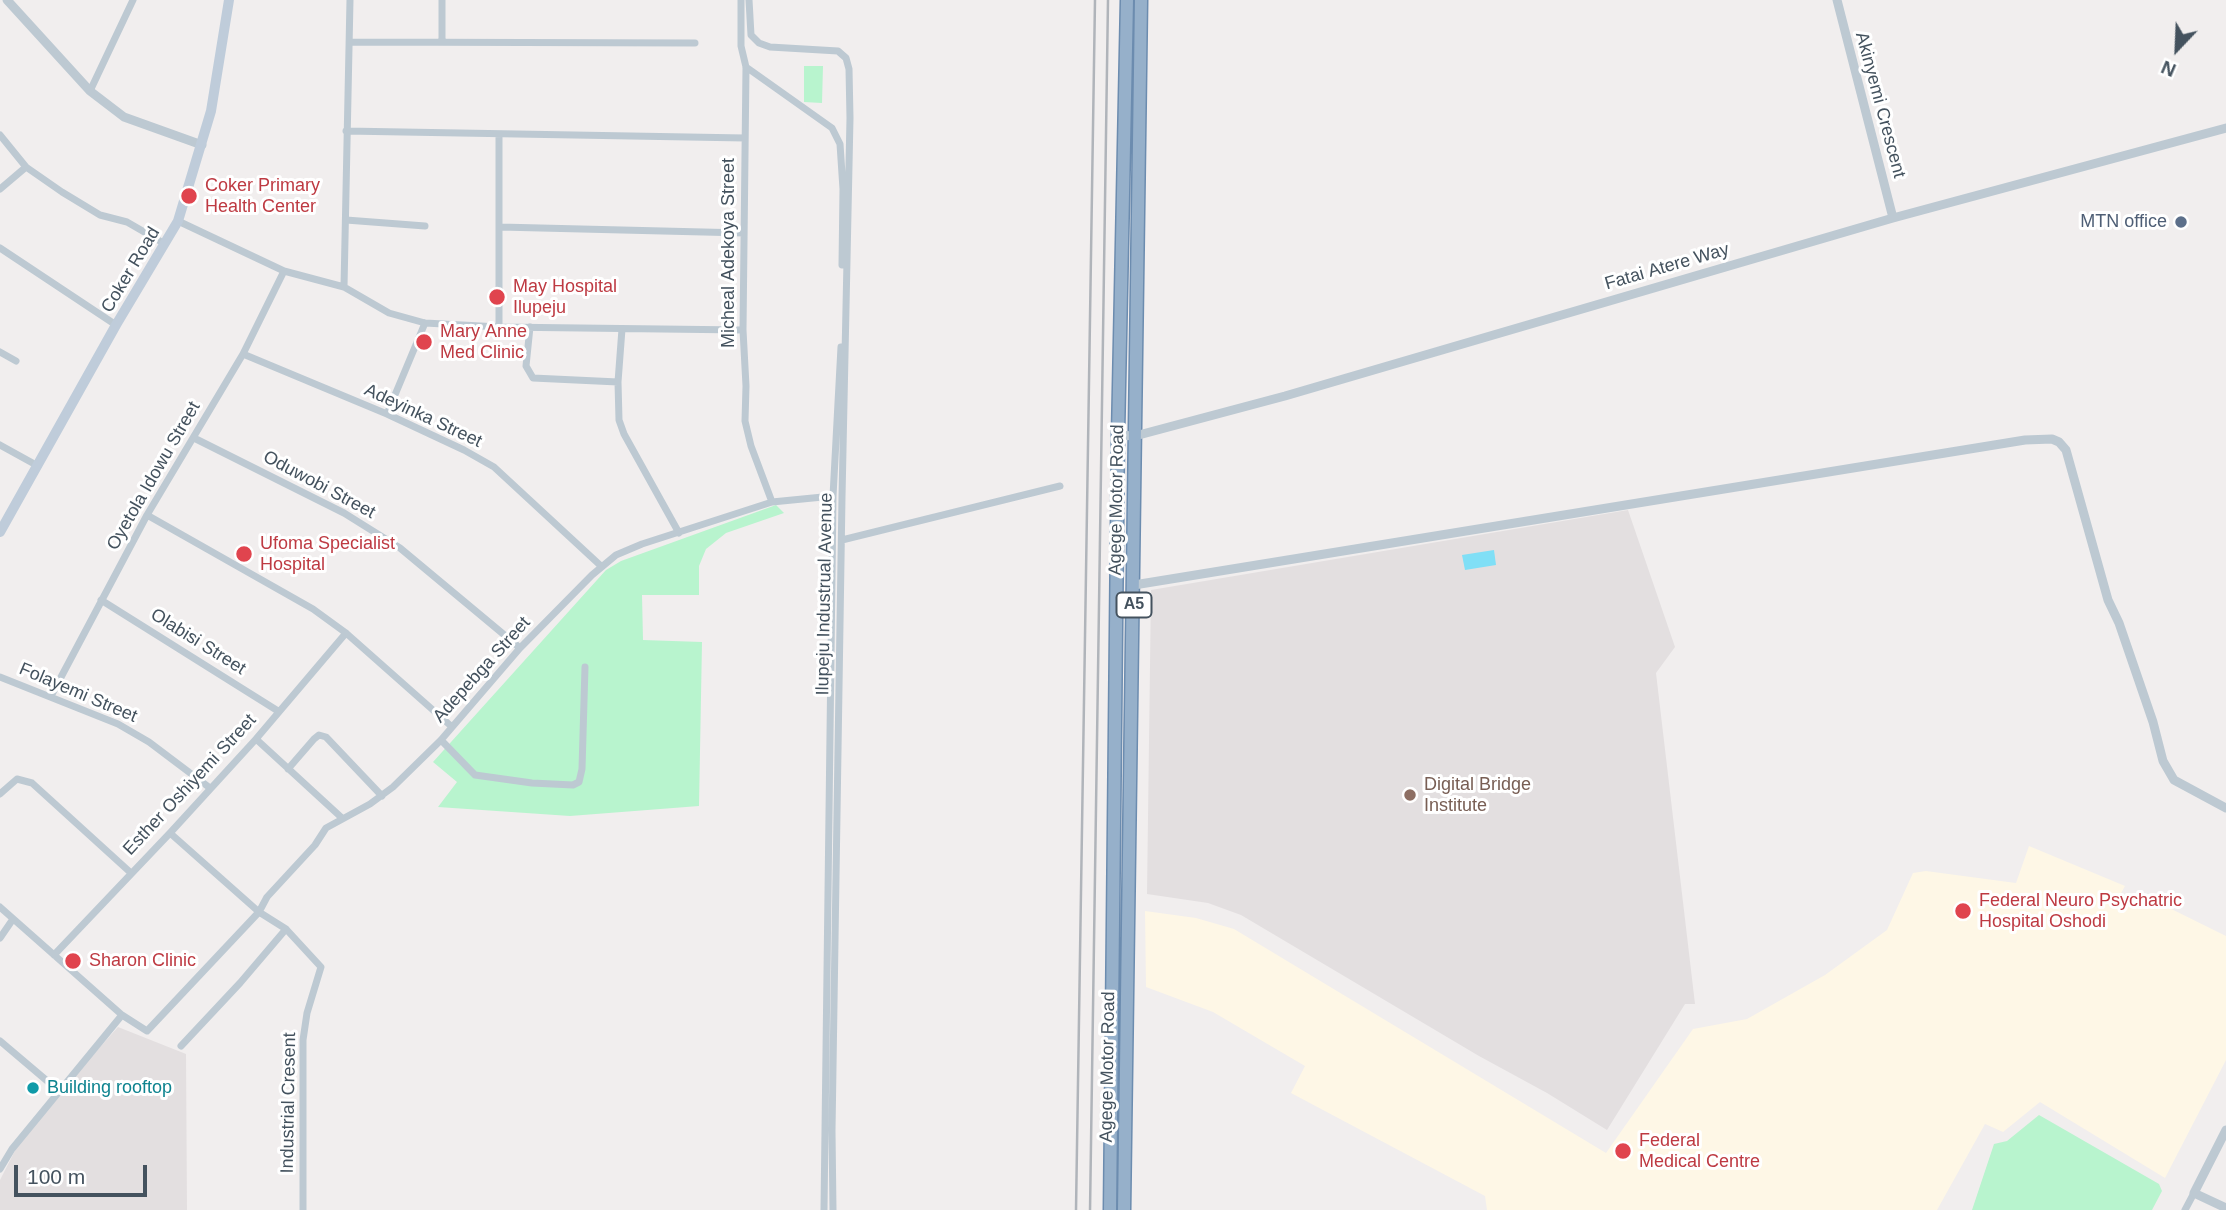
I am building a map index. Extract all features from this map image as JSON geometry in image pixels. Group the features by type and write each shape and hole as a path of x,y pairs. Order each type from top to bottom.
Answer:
{"highway":[{"name":"Agege Motor Road","path":"1111,1210 1118,435 1127,0"},
{"name":"Agege Motor Road","path":"1124,1210 1141,0"}],"main road":[{"name":"Coker Road","path":"0,532 178,221 211,111 229,0"}],"street":[{"path":"7,0 90,91 124,117 202,145"},
{"path":"90,91 133,0"},
{"path":"344,287 350,0"},
{"path":"442,0 442,42"},
{"name":"Micheal Adekoya Street","path":"741,0 741,46 746,67 743,330 745,421 751,446 772,502"},
{"name":"Ilupeju Industrual Avenue","path":"749,0 751,35 759,43 770,47 838,51 846,58 849,69 832,1131 833,1210"},
{"name":"Akinyemi Crescent","path":"1837,0 1893,218"},
{"path":"351,42 695,43"},
{"name":"Ilupeju Industrual Avenue","path":"746,67 832,128 840,144 843,189 842,309 833,496 824,1210"},
{"name":"Fatai Atere Way","path":"1118,435 1135,436 1285,396 1893,218 2226,128"},
{"path":"346,131 745,138"},
{"path":"499,134 499,327"},
{"path":"0,135 26,167 100,215 127,222 165,244"},
{"path":"0,189 26,167"},
{"path":"346,219 425,226"},
{"path":"178,221 284,271 344,287 389,313 425,323 499,327 743,330"},
{"path":"500,227 744,233"},
{"path":"0,248 116,326"},
{"name":"Oyetola Idowu Street","path":"51,696 147,515 243,354 284,271"},
{"path":"387,414 425,323"},
{"path":"530,327 526,366 533,378 618,383"},
{"path":"622,329 618,383 619,420 624,434 679,533"},
{"path":"0,352 16,361"},
{"name":"Adeyinka Street","path":"243,354 387,414 494,467 601,566"},
{"name":"Oduwobi Street","path":"194,438 344,513 400,548 520,648"},
{"path":"1134,585 2025,440 2052,439 2066,450 2108,600 2119,623 2153,722 2163,761 2174,780 2226,808"},
{"path":"0,445 38,466"},
{"path":"842,540 1060,486"},
{"name":"Adepebga Street","path":"122,1015 147,1031 262,914 267,897 315,845 326,828 383,796 440,740 520,648 601,566 624,551 772,502 833,496"},
{"path":"147,515 275,586 346,633 452,726"},
{"name":"Olabisi Street","path":"102,600 278,712"},
{"name":"Esther Oshiyemi Street","path":"54,955 170,833 346,633"},
{"path":"440,740 475,775 532,783 573,785 579,782 582,769 585,667"},
{"name":"Folayemi Street","path":"0,677 118,724 149,742 210,788"},
{"path":"288,769 319,735 326,737 383,796"},
{"path":"256,738 342,818"},
{"path":"0,794 17,779 32,783 131,873"},
{"path":"170,833 262,914 286,929 240,984 181,1046"},
{"path":"0,907 122,1015 12,1149 0,1168"},
{"path":"0,938 13,919"},
{"name":"Industrial Cresent","path":"286,929 321,967 307,1013 303,1040 303,1210"},
{"path":"0,1041 59,1091"},
{"path":"2185,1210 2226,1130"},
{"path":"2194,1193 2226,1209"}],"shaded area":[{"name":"Digital Bridge Institute","path":"1628,510 1675,647 1656,673 1695,1004 1685,1004 1607,1130 1241,915 1208,903 1147,894 1151,590"},
{"path":"2029,846 2125,886 2120,895 2136,903 2141,894 2226,936 2226,1060 2165,1178 2040,1102 2003,1132 1985,1124 1937,1210 1487,1210 1485,1196 1291,1093 1305,1066 1213,1012 1146,987 1145,911 1196,918 1234,929 1606,1153 1693,1029 1747,1019 1825,975 1887,930 1913,873 1926,871 2016,883"},
{"path":"118,1027 186,1054 187,1210 0,1210 0,1180 25,1131"}],"green space":[{"path":"804,66 823,66 822,103 804,102"},
{"path":"776,505 784,513 726,533 706,549 699,566 699,595 642,595 643,640 702,642 699,806 570,816 438,807 457,782 433,762 606,570 621,561"},
{"path":"2039,1115 2159,1184 2162,1191 2152,1210 1972,1210 1994,1144 2007,1141"}],"water":[{"path":"1494,550 1496,565 1465,570 1462,555"}],"railway":[{"path":"1076,1210 1095,0"},
{"path":"1090,1210 1108,0"}],"place":[{"name":"Coker Primary Health Center","path":"189,196"},
{"name":"MTN office","path":"2181,222"},
{"name":"May Hospital Ilupeju","path":"497,297"},
{"name":"Mary Anne Med Clinic","path":"424,342"},
{"name":"Ufoma Specialist Hospital","path":"244,554"},
{"name":"Digital Bridge Institute","path":"1410,795"},
{"name":"Federal Neuro Psychatric Hospital Oshodi","path":"1963,911"},
{"name":"Sharon Clinic","path":"73,961"},
{"name":"Building rooftop","path":"33,1088"},
{"name":"Federal Medical Centre","path":"1623,1151"}]}
